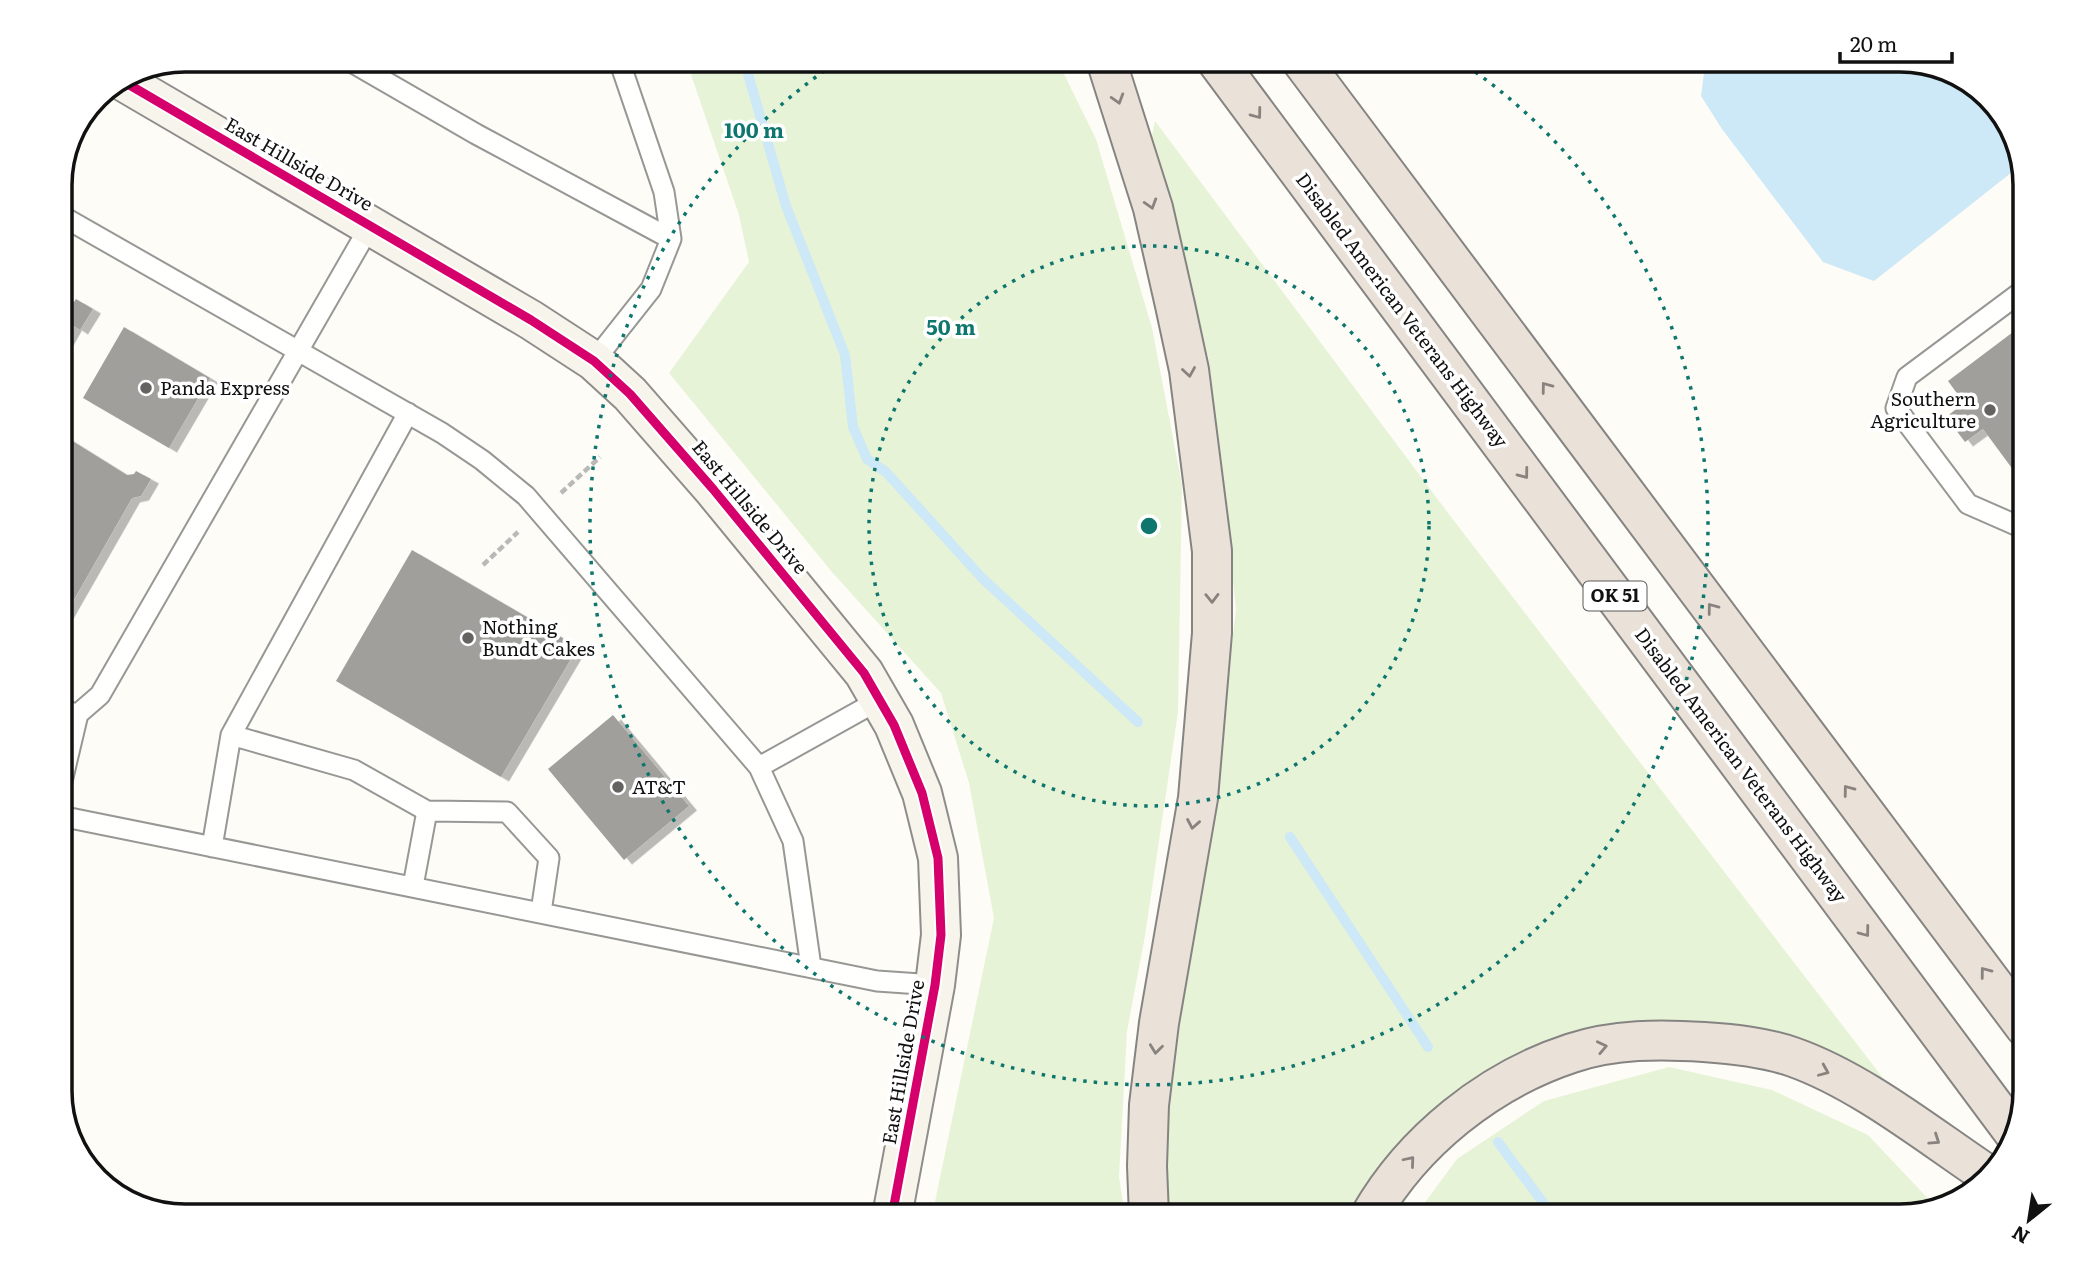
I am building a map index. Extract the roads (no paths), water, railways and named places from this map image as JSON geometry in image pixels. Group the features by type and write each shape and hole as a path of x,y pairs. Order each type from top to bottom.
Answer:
{"highway":[{"path":"1110,72 1153,208 1178,318 1189,370 1212,551 1212,633 1198,798 1159,1023 1149,1105 1149,1204"},
{"name":"Disabled American Veterans Highway","path":"1225,72 2008,1125"},
{"path":"1310,72 2013,1011"},
{"path":"1377,1204 1416,1154 1452,1120 1493,1089 1573,1053 1611,1044 1653,1040 1742,1045 1792,1057 1840,1078 1981,1170"}],"street":[{"name":"East Hillside Drive","path":"140,82 370,226 566,340 594,361 631,394 864,673 894,725 922,793 938,858 941,934 935,985 894,1204"}],"lane":[{"path":"369,72 476,134 671,239"},
{"path":"594,361 651,289 671,239 664,192 623,72"},
{"path":"72,222 443,432 526,496 759,767 793,841 811,967"},
{"path":"72,710 100,695 370,226"},
{"path":"2013,298 1907,377 1896,408 1968,504 2013,524"},
{"path":"212,847 231,735 408,413"},
{"path":"759,767 881,699"},
{"path":"231,735 354,771 427,811 508,812 549,858 541,912"},
{"path":"413,886 427,811"},
{"path":"72,818 877,981 935,985"}],"water":[{"path":"1900,72 1943,80 1969,95 1990,116 2007,149 2012,172 1874,281 1823,262 1722,129 1701,96 1704,73"}],"waterway":[{"path":"747,72 786,206 845,355 853,427 867,459 886,472 982,578 1138,722"},
{"path":"1290,837 1428,1047"},
{"path":"1498,1142 1544,1204"}],"place":[{"name":"Panda Express","path":"146,388"},
{"name":"Southern Agriculture","path":"1990,410"},
{"name":"Nothing Bundt Cakes","path":"468,638"},
{"name":"AT&T","path":"618,787"}]}
